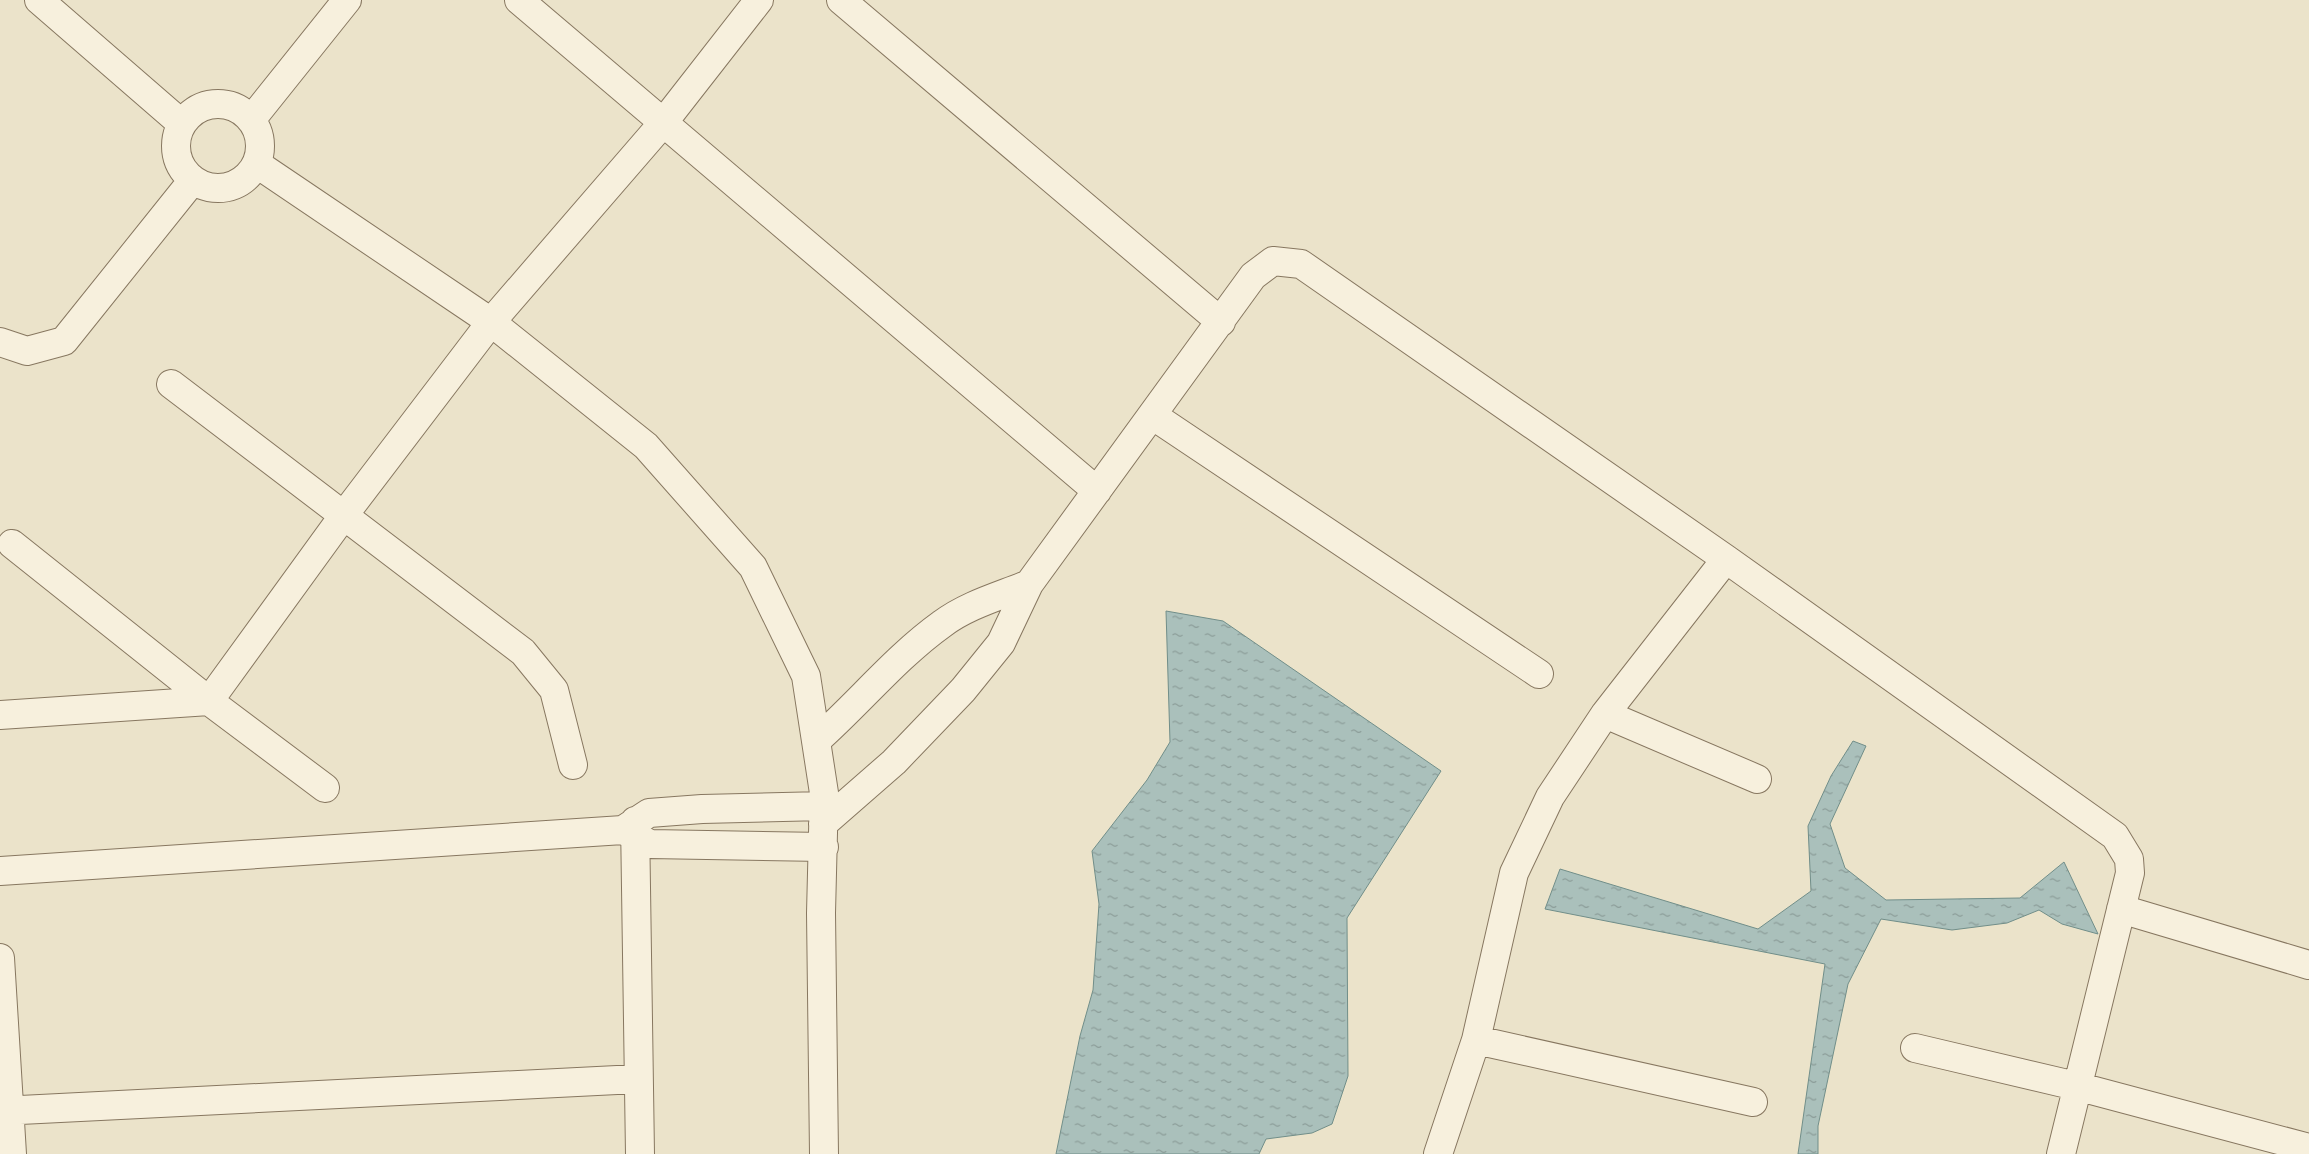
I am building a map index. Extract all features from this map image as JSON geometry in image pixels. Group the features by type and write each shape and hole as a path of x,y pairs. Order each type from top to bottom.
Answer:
{"street":[{"path":"38,0 182,124"},
{"path":"252,120 347,0"},
{"path":"519,0 1097,491"},
{"path":"208,702 344,515 491,322 663,122 759,0"},
{"path":"841,0 1221,322"},
{"path":"215,104 235,108 252,120 258,134 260,148 257,164 246,178 229,187 210,188 193,180 180,164 176,144 182,124 196,110 215,104"},
{"path":"257,164 491,322 646,446 754,567 806,676 824,793 821,913 824,1154"},
{"path":"0,342 28,351 64,341 193,180"},
{"path":"631,830 650,844 703,845 824,826 894,762 962,690 1001,643 1029,584 1253,276 1273,261 1301,264 1726,559 2115,836 2129,859 2130,873 2076,1086 2061,1154"},
{"path":"170,384 523,652 554,690 573,765"},
{"path":"1152,415 1539,674"},
{"path":"12,544 208,702 325,788"},
{"path":"1438,1154 1476,1040 1514,873 1550,797 1605,714 1726,559"},
{"path":"816,741 902,658 943,623 974,606 1029,584"},
{"path":"0,715 208,702"},
{"path":"1605,714 1757,779"},
{"path":"0,871 631,830 649,813 702,809 824,826"},
{"path":"702,809 703,845"},
{"path":"631,830 640,1154"},
{"path":"2122,909 2309,965"},
{"path":"0,958 6,1111 12,1154"},
{"path":"1476,1040 1753,1102"},
{"path":"1915,1048 2076,1086 2309,1148"},
{"path":"6,1111 637,1079"}],"water":[{"path":"1166,611 1223,621 1441,771 1347,918 1348,1076 1332,1124 1312,1133 1266,1139 1259,1154 1056,1154 1080,1036 1093,990 1099,904 1092,851 1147,780 1170,742"},
{"path":"1853,741 1866,746 1830,824 1845,868 1886,900 2020,898 2064,862 2098,934 2062,924 2039,910 2007,923 1952,930 1881,919 1848,984 1818,1126 1818,1154 1798,1154 1825,964 1545,909 1560,869 1758,929 1811,891 1808,826 1831,776"}]}
